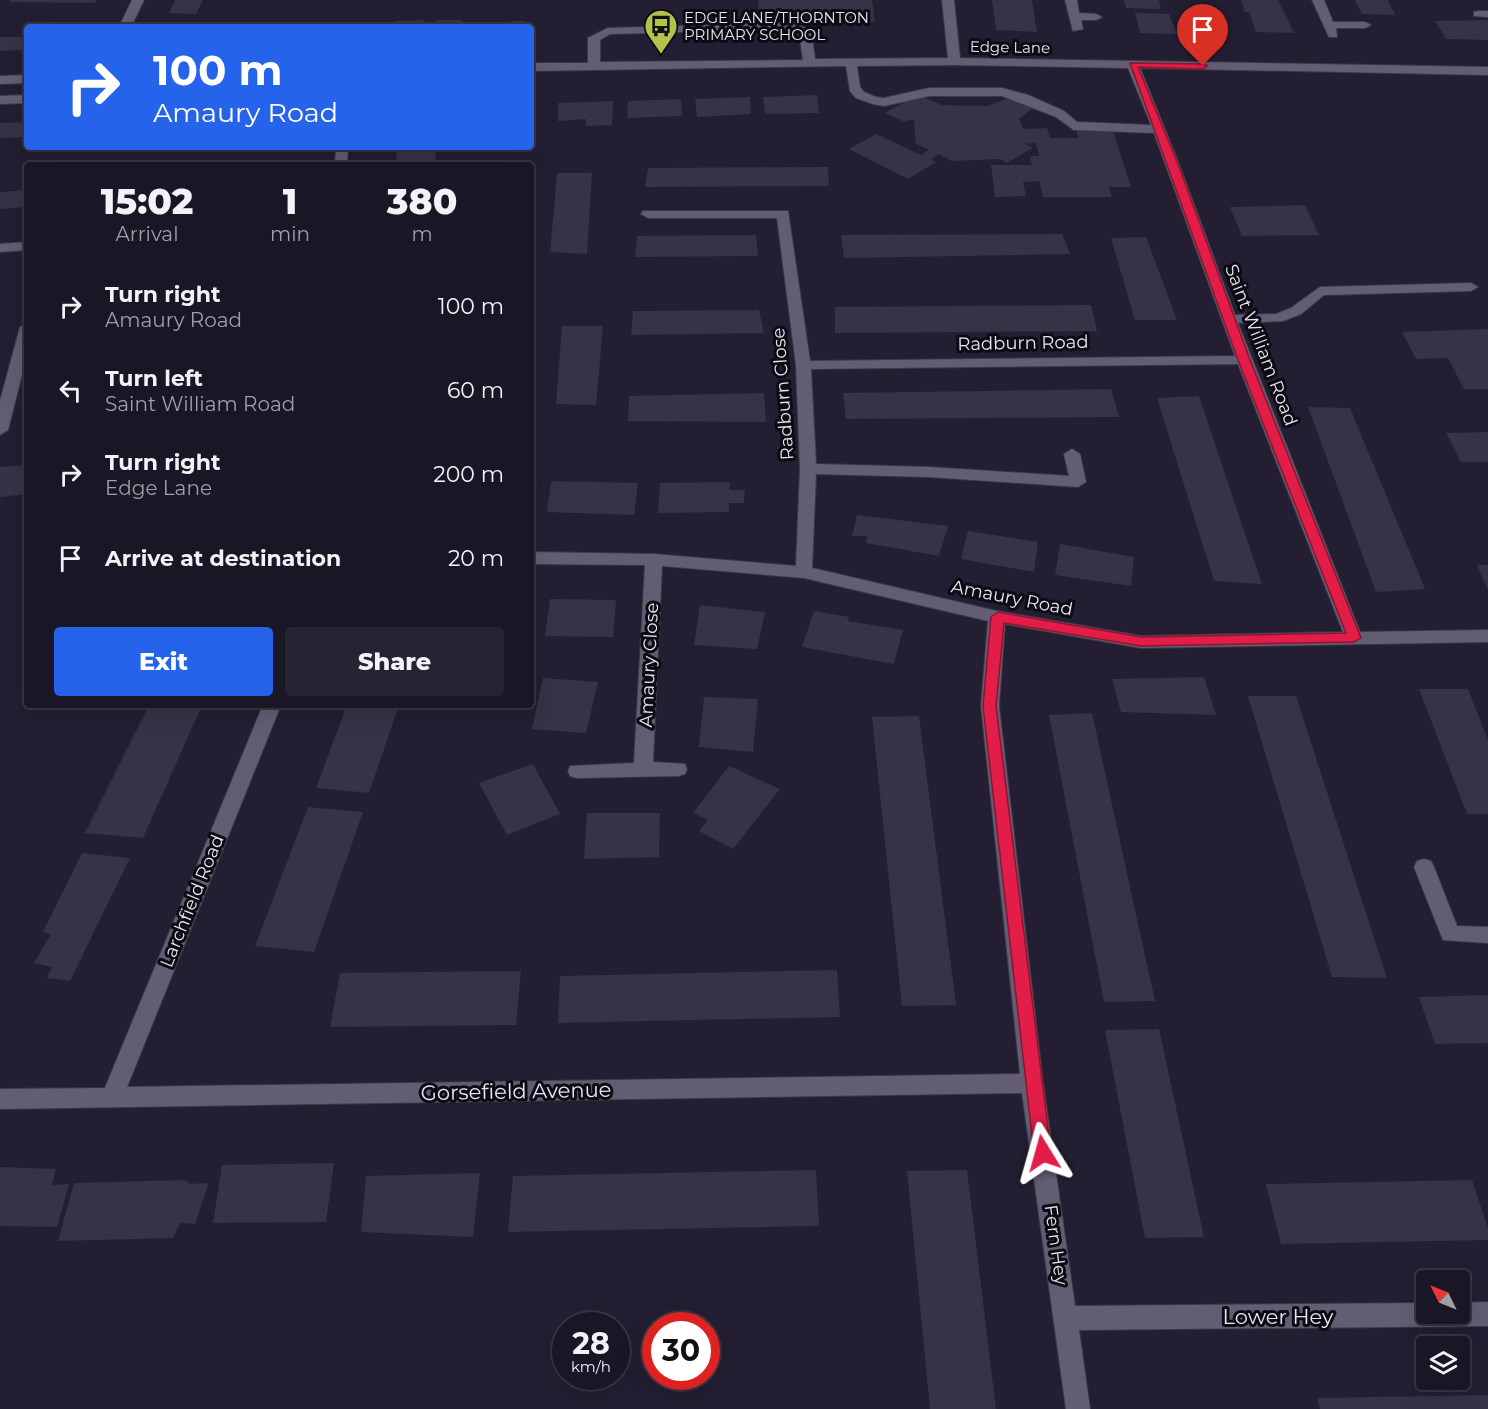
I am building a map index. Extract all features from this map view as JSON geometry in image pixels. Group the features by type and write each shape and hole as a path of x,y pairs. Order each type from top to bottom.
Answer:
{"street":[{"path":"126,24 138,0"},
{"path":"948,0 954,61"},
{"path":"1071,0 1077,29"},
{"path":"1318,0 1331,30 1365,25"},
{"path":"1075,16 1096,17"},
{"path":"594,66 593,42 603,32 781,26 797,26 805,30 809,62"},
{"path":"851,61 854,88 860,95 873,100 884,102 929,92 1002,92 1024,98 1060,114 1074,126 1159,129"},
{"name":"Edge Lane","path":"534,67 954,61 1488,71"},
{"name":"Saint William Road","path":"1133,64 1244,360 1354,638"},
{"path":"0,80 24,79"},
{"path":"0,100 24,99"},
{"name":"Radburn Close","path":"648,214 783,214 803,365 808,469 804,572"},
{"path":"0,248 24,246"},
{"path":"1229,320 1278,318 1296,311 1312,294 1320,291 1471,287"},
{"path":"0,430 24,338"},
{"name":"Radburn Road","path":"803,365 1244,360"},
{"path":"808,469 930,471 1078,482 1072,454"},
{"name":"Amaury Road","path":"534,558 654,560 804,572 998,617 1141,642 1488,636"},
{"name":"Amaury Close","path":"643,770 654,560"},
{"name":"Fern Hey","path":"998,617 990,706 1032,1083 1067,1318 1078,1409"},
{"name":"Larchfield Road","path":"112,1098 271,708"},
{"path":"577,771 678,769"},
{"path":"1424,867 1450,934 1488,934"},
{"name":"Gorsefield Avenue","path":"0,1099 1032,1083"},
{"name":"Lower Hey","path":"1067,1318 1488,1314"}],"building":[{"path":"11,0 97,0 95,3 10,2"},
{"path":"175,0 203,0 196,14 169,13"},
{"path":"758,0 872,0 875,22 821,21 819,14 759,15"},
{"path":"992,0 1032,0 1037,32 996,30"},
{"path":"1124,0 1159,0 1161,9 1126,8"},
{"path":"1241,0 1278,0 1294,33 1256,32 1249,12 1245,12"},
{"path":"1355,0 1388,0 1395,15 1362,14"},
{"path":"1135,13 1169,14 1177,34 1140,33"},
{"path":"425,20 424,24 394,24 395,21"},
{"path":"437,20 462,20 461,24 424,24 437,23"},
{"path":"1488,20 1488,40 1446,39 1435,21"},
{"path":"511,21 525,21 526,24 510,24"},
{"path":"390,22 390,24 336,24"},
{"path":"0,37 24,37 24,50 0,51"},
{"path":"817,95 819,113 765,114 763,97"},
{"path":"918,95 942,105 987,106 1010,97 1034,107 1019,119 1023,129 1047,128 1050,138 1078,138 1076,128 1112,128 1131,187 1109,187 1112,197 1043,197 1039,181 1023,182 1026,196 995,197 991,165 1032,165 1030,156 1039,156 1036,143 1025,144 1033,148 1007,163 1000,159 952,161 939,154 931,159 936,162 908,179 849,149 876,134 921,155 929,150 916,144 914,121 910,119 905,122 885,113"},
{"path":"750,97 751,114 697,117 695,99"},
{"path":"681,99 682,116 627,118 628,101"},
{"path":"613,101 612,125 586,126 586,119 558,121 558,103"},
{"path":"24,122 24,137 0,138 0,123"},
{"path":"396,150 435,150 436,162 397,162"},
{"path":"828,167 829,186 645,187 648,168"},
{"path":"557,173 592,173 587,254 550,252"},
{"path":"24,190 24,207 0,209 0,192"},
{"path":"1305,205 1319,235 1242,236 1230,207"},
{"path":"1062,234 1070,254 844,258 841,235"},
{"path":"756,235 758,256 635,257 637,236"},
{"path":"1146,237 1177,320 1135,320 1111,238"},
{"path":"1091,305 1097,331 835,333 835,307"},
{"path":"759,310 764,333 631,335 633,311"},
{"path":"562,326 603,326 596,405 556,404"},
{"path":"1488,329 1488,389 1464,389 1448,358 1416,359 1402,332"},
{"path":"1111,389 1119,417 846,419 843,393"},
{"path":"764,393 766,422 628,421 629,396"},
{"path":"1199,396 1262,584 1214,581 1157,398"},
{"path":"1308,407 1350,408 1425,589 1376,592"},
{"path":"1488,432 1488,462 1461,462 1446,433"},
{"path":"24,465 24,494 0,497 0,467"},
{"path":"551,481 638,483 634,515 547,512"},
{"path":"730,482 729,490 745,490 744,503 729,503 729,512 658,513 660,483"},
{"path":"857,515 948,526 939,556 866,543 867,536 852,536"},
{"path":"968,531 1038,542 1034,572 961,559"},
{"path":"1060,544 1134,557 1131,586 1055,575"},
{"path":"1477,565 1488,565 1488,590"},
{"path":"550,599 616,600 613,637 545,636"},
{"path":"534,600 536,600 534,623"},
{"path":"700,605 765,612 757,649 694,645"},
{"path":"814,611 849,617 848,621 903,630 894,664 802,647"},
{"path":"1204,677 1216,715 1121,712 1112,679"},
{"path":"543,678 598,682 586,733 532,729"},
{"path":"1419,689 1468,689 1488,740 1488,814 1467,814"},
{"path":"1248,696 1296,696 1387,978 1332,977"},
{"path":"704,697 758,699 753,752 699,747"},
{"path":"148,708 200,710 143,838 85,833"},
{"path":"346,708 398,708 369,793 316,788"},
{"path":"1092,713 1155,1001 1104,1002 1049,715"},
{"path":"919,716 956,1005 902,1006 872,717"},
{"path":"533,764 560,814 507,835 479,783"},
{"path":"729,766 780,789 733,849 699,831 708,820 693,813"},
{"path":"308,807 363,812 314,952 255,946"},
{"path":"587,813 660,813 659,857 584,859"},
{"path":"82,853 130,858 70,981 47,978 52,967 34,963 51,934 43,932"},
{"path":"837,970 840,1017 558,1023 560,976"},
{"path":"521,971 516,1025 330,1027 340,973"},
{"path":"1488,995 1488,1043 1435,1044 1419,997"},
{"path":"1159,1029 1204,1237 1145,1238 1105,1030"},
{"path":"334,1163 326,1222 213,1223 222,1165"},
{"path":"0,1167 56,1169 52,1185 69,1184 57,1227 0,1226"},
{"path":"816,1170 819,1226 508,1232 513,1176"},
{"path":"967,1170 996,1409 930,1409 907,1171"},
{"path":"480,1173 473,1237 361,1232 366,1176"},
{"path":"186,1180 189,1184 209,1183 195,1224 180,1223 173,1238 58,1241 74,1183"},
{"path":"1472,1180 1488,1228 1488,1240 1281,1244 1266,1184"},
{"path":"1488,1395 1488,1409 1320,1409 1317,1398"}],"place":[{"name":"EDGE LANE/THORNTON PRIMARY SCHOOL","path":"661,55"}],"route":[{"path":"1043,1153 1032,1083 990,706 998,617 1141,642 1354,638 1244,360 1173,164 1133,64 1203,66"}]}
